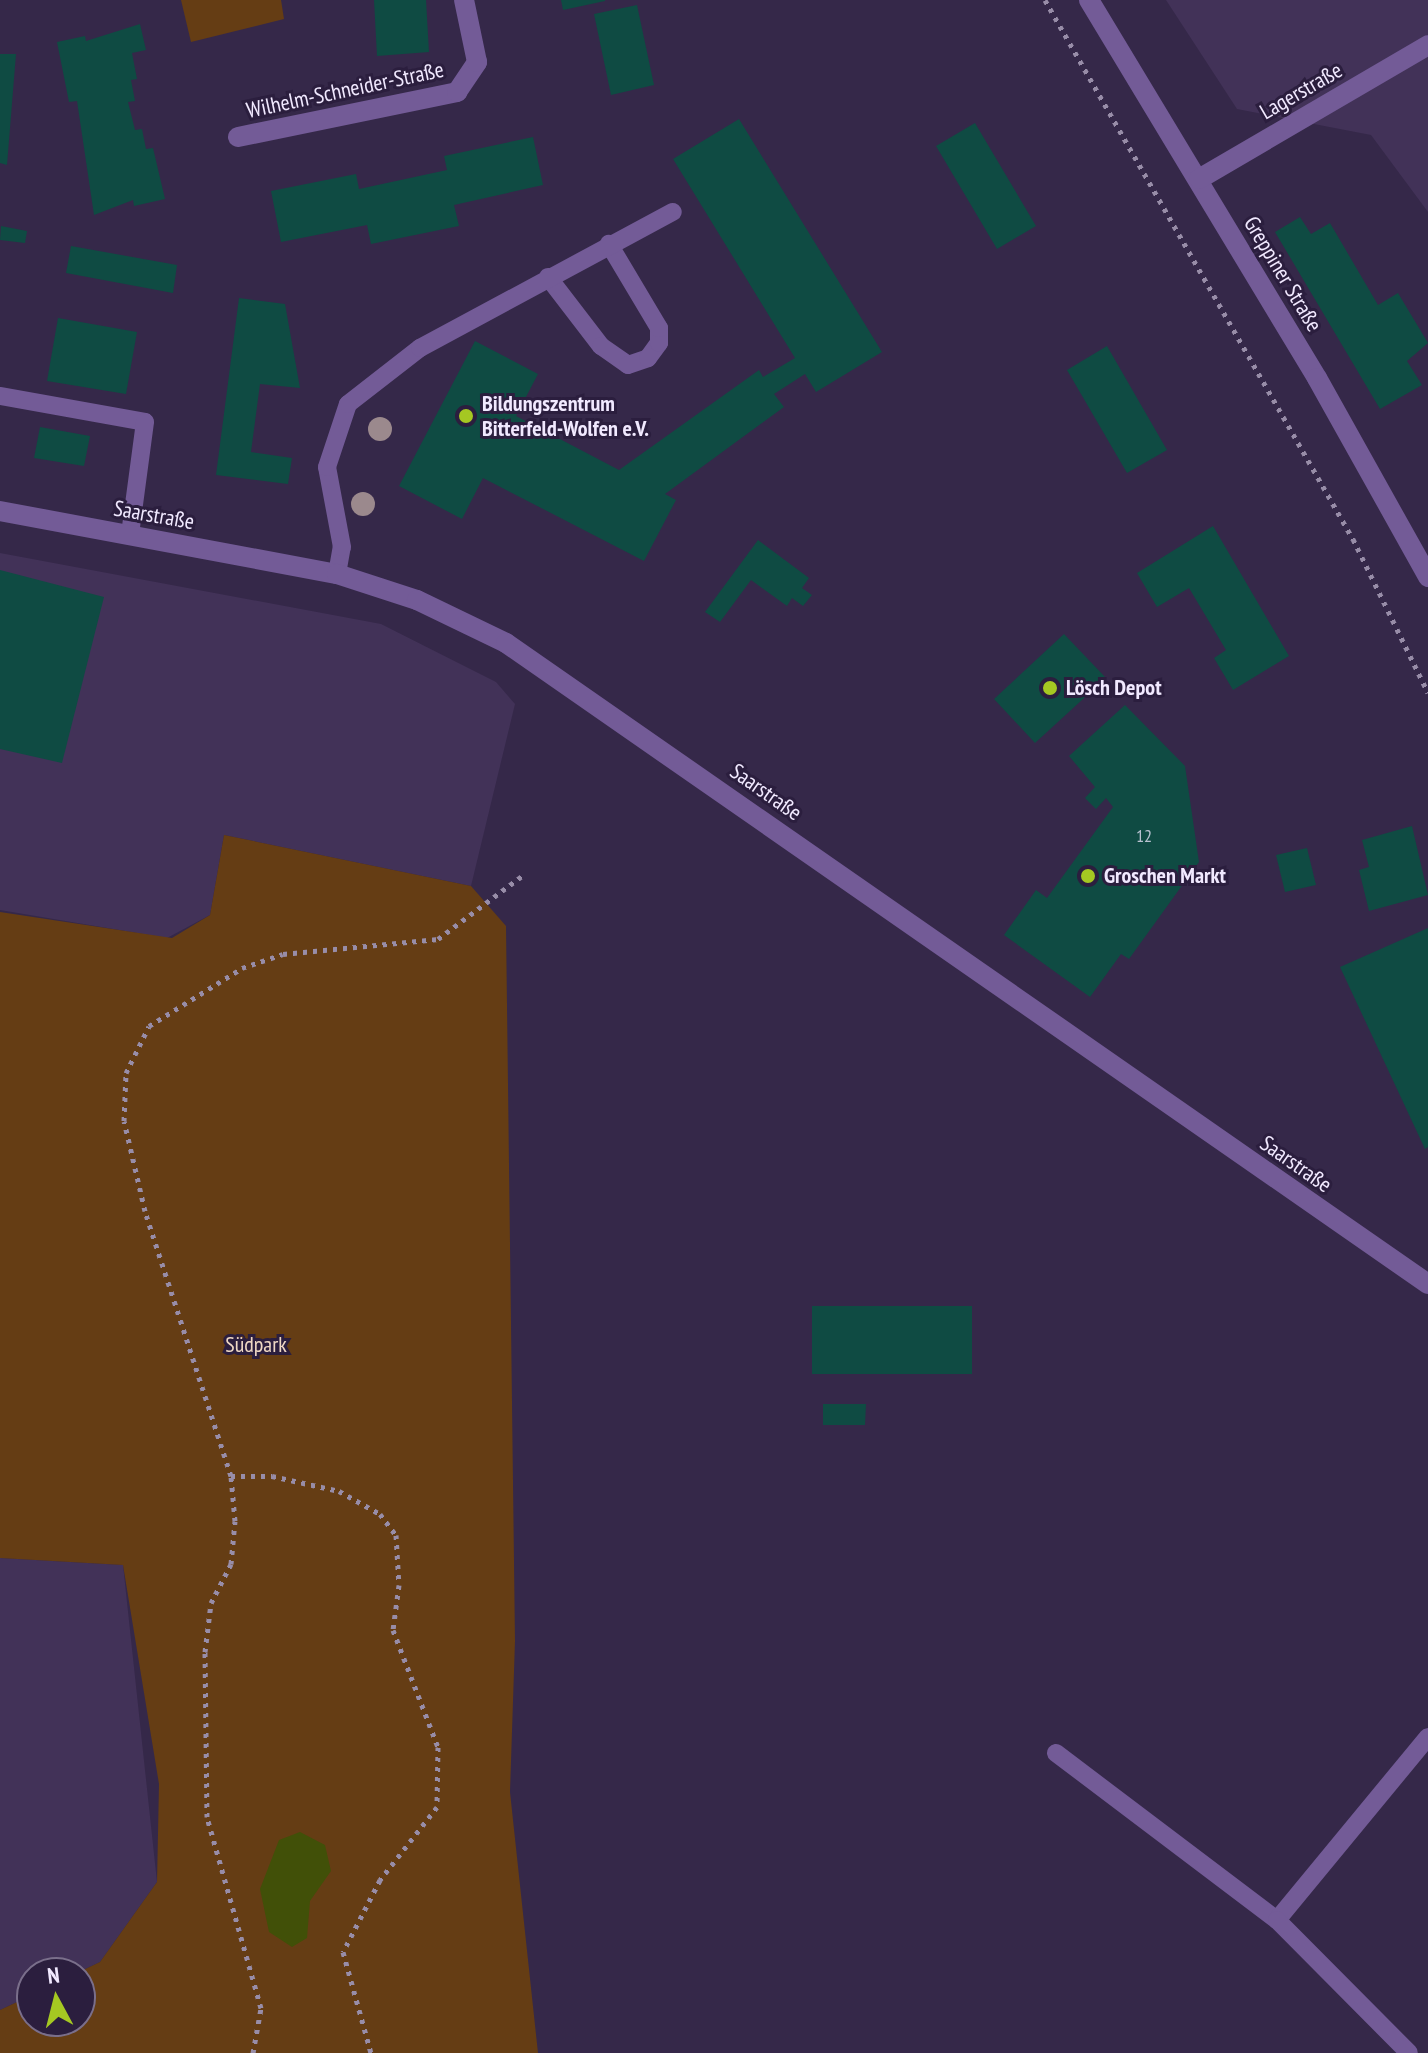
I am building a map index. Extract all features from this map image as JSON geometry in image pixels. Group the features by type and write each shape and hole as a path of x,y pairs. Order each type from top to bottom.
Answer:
{"street":[{"name":"Wilhelm-Schneider-Straße","path":"238,137 457,92 477,62 464,0"},
{"name":"Greppiner Straße","path":"1089,0 1199,179 1428,577"},
{"name":"Lagerstraße","path":"1199,179 1428,45"},
{"name":"Saarstraße","path":"0,511 337,574 452,615 561,678 1428,1284"}],"lane":[{"path":"337,574 342,547 327,467 348,404 420,348 673,212"},
{"path":"548,277 601,346 628,365 648,358 659,343 659,328 609,244"},
{"path":"1,396 145,422 130,535"},
{"path":"1277,1920 1428,1737"},
{"path":"1056,1753 1277,1920 1409,2053"}],"path":[{"path":"1045,0 1353,539 1428,693"},
{"path":"253,2053 261,2008 206,1802 205,1652 211,1603 231,1564 235,1521 231,1476 145,1211 124,1121 126,1073 149,1026 242,968 283,954 438,939 522,876"},
{"path":"231,1476 272,1476 339,1491 380,1514 396,1535 399,1585 393,1630 438,1747 437,1807 380,1880 343,1952 371,2053"}],"shaded area":[{"path":"1166,0 1428,0 1428,212 1371,135 1237,109"},
{"path":"0,553 381,624 496,682 515,704 471,886 224,835 210,915 167,938 0,910"},
{"path":"0,1558 123,1565 157,1882 100,1962 96,1964 96,1957 16,1957 16,2002 0,2010"},
{"path":"300,1832 325,1845 331,1871 310,1901 307,1938 292,1947 269,1932 260,1889 279,1840"}],"green space":[{"path":"181,0 281,0 284,19 191,42"},
{"name":"Südpark","path":"224,835 471,886 506,926 515,1641 510,1792 538,2053 0,2053 0,2010 16,2002 16,2037 96,2037 96,1964 157,1882 159,1784 123,1565 0,1558 0,912 172,938 210,915"}],"building":[{"path":"374,0 426,0 429,52 377,56"},
{"path":"561,0 605,0 605,1 563,10"},
{"path":"637,5 654,85 611,95 594,14"},
{"path":"140,24 146,50 132,53 137,79 131,80 135,101 128,102 135,130 142,129 146,149 153,148 165,199 134,206 133,200 94,215 77,101 69,102 57,42 85,36 86,41"},
{"path":"0,54 16,54 7,165 0,163"},
{"path":"739,119 882,352 816,392 805,374 774,394 784,407 665,494 676,500 644,561 483,478 462,519 399,486 475,341 538,374 516,416 619,470 759,370 763,377 795,358 673,159"},
{"path":"975,123 1036,226 997,249 936,146"},
{"path":"533,137 543,185 454,205 459,226 371,244 367,225 281,242 271,191 356,174 359,189 447,170 444,156"},
{"path":"1300,217 1311,234 1330,223 1378,305 1398,293 1428,343 1407,361 1422,385 1380,409 1275,232"},
{"path":"1,226 27,231 25,243 0,240"},
{"path":"71,246 177,265 173,293 66,273"},
{"path":"239,298 285,304 300,388 260,384 251,452 292,458 288,484 216,475"},
{"path":"58,318 137,332 126,394 47,381"},
{"path":"1107,346 1167,450 1127,473 1067,370"},
{"path":"40,427 90,436 84,466 34,458"},
{"path":"1213,526 1289,656 1233,690 1214,658 1226,650 1189,588 1157,607 1137,573"},
{"path":"758,540 809,578 802,588 812,595 803,606 792,598 787,606 751,580 720,622 705,612"},
{"path":"0,570 104,597 62,763 0,749"},
{"name":"Lösch Depot","path":"1064,634 1106,678 1035,743 994,699"},
{"path":"1125,705 1185,766 1199,862 1129,959 1121,954 1090,997 1004,935 1036,890 1047,898 1113,807 1106,798 1096,809 1085,798 1095,787 1069,756"},
{"path":"1412,826 1428,895 1369,911 1359,870 1369,867 1362,840"},
{"path":"1307,848 1316,885 1285,892 1276,855"},
{"path":"1428,928 1428,1147 1425,1149 1340,967"},
{"path":"812,1306 972,1306 972,1374 812,1374"},
{"path":"823,1404 866,1404 865,1425 823,1425"}],"place":[{"name":"Bildungszentrum Bitterfeld-Wolfen e.V.","path":"466,416"},
{"name":"Lösch Depot","path":"1050,688"},
{"name":"Groschen Markt","path":"1088,876"}]}
